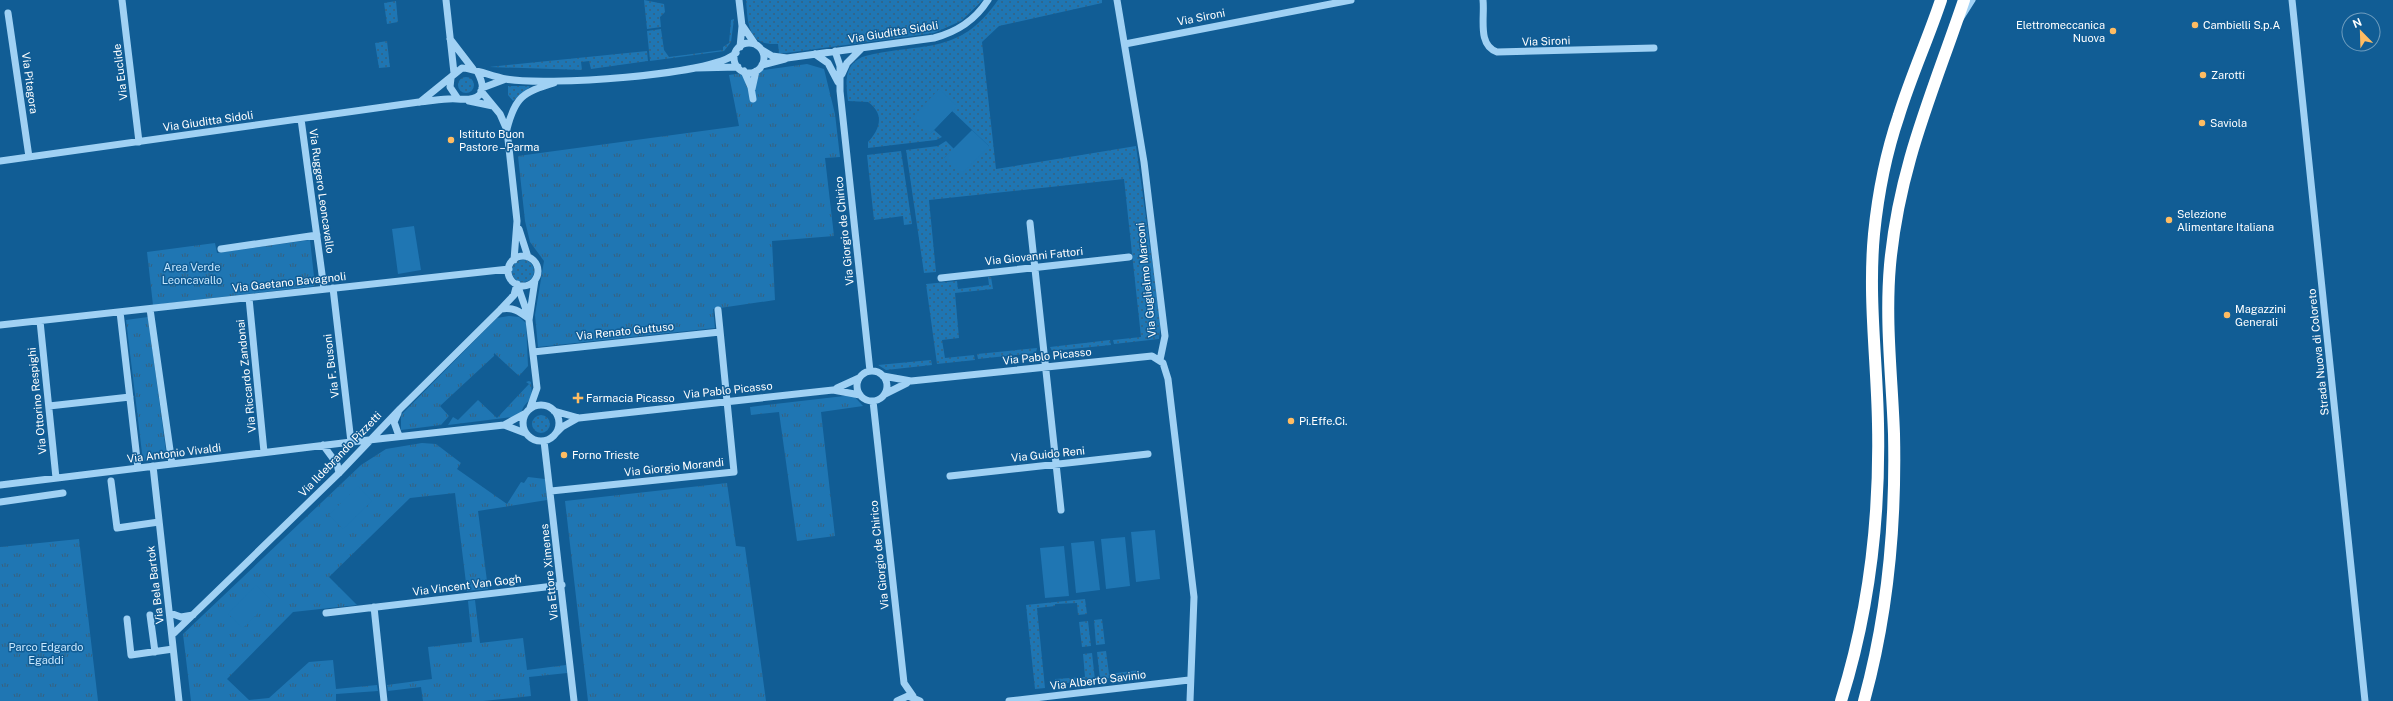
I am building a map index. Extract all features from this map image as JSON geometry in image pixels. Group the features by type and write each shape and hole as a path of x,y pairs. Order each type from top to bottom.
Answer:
{"highway":[{"path":"1840,701 1854,652 1866,598 1877,504 1878,418 1871,292 1876,213 1886,162 1896,124 1941,0"},
{"path":"1864,701 1883,616 1892,536 1894,455 1888,299 1894,225 1910,151 1964,0"}],"street":[{"name":"Via Euclide","path":"122,0 139,142"},
{"path":"446,0 453,75 450,87 458,99"},
{"path":"739,0 742,25 735,61 752,89"},
{"name":"Via Giuditta Sidoli","path":"692,68 741,69 756,71 762,65 788,58 945,35 968,23 988,0"},
{"name":"Via Guglielmo Marconi","path":"1117,0 1144,162 1165,336 1160,360"},
{"name":"Via Sironi","path":"1125,44 1351,0"},
{"name":"Via Sironi","path":"1483,0 1485,41 1488,47 1495,52 1507,53 1654,48"},
{"path":"1955,25 1966,11 1972,0"},
{"name":"Strada Nuova di Coloreto","path":"2292,0 2365,701"},
{"name":"Via Pitagora","path":"8,13 29,157"},
{"path":"742,25 759,47 764,57 762,65"},
{"path":"450,39 483,82 482,90 501,116 507,133 517,221 523,246 528,257 537,266 529,320"},
{"name":"Via Giuditta Sidoli","path":"420,102 462,68 506,80 595,81 692,68 724,61 748,43 759,47 772,56 788,58"},
{"name":"Via Giorgio de Chirico","path":"863,48 847,63 842,72 840,88 870,371"},
{"path":"835,51 834,67 840,88"},
{"name":"Via Giorgio de Chirico","path":"815,54 828,63 835,74 840,88"},
{"path":"753,100 752,89 756,71"},
{"name":"Via Giuditta Sidoli","path":"0,161 420,102 458,99 469,101 474,99 482,90 506,80"},
{"name":"Via Giuditta Sidoli","path":"507,133 511,111 520,99 539,88 570,81"},
{"path":"469,101 493,106"},
{"name":"Via Ruggero Leoncavallo","path":"301,119 324,289"},
{"path":"517,221 514,260 509,269 510,276 517,284 529,320 537,388 547,406"},
{"path":"1030,223 1061,510"},
{"path":"220,249 317,235"},
{"path":"514,260 521,256 528,257"},
{"name":"Via Giovanni Fattori","path":"941,278 1129,257"},
{"name":"Via Gaetano Bavagnoli","path":"0,325 509,269"},
{"path":"517,284 529,284 535,280"},
{"name":"Via Ildebrando Pizzetti","path":"172,635 339,473 400,409 501,309 514,295 517,284"},
{"name":"Via F. Busoni","path":"333,288 351,442"},
{"name":"Via Riccardo Zandonai","path":"249,298 264,452"},
{"path":"501,309 509,307 521,312 529,320"},
{"path":"150,308 172,464"},
{"name":"Via Giorgio Morandi","path":"551,491 734,472 718,310"},
{"path":"120,312 138,468"},
{"name":"Via Ottorino Respighi","path":"40,321 56,478"},
{"name":"Via Renato Guttuso","path":"533,352 720,332"},
{"name":"Via Pablo Picasso","path":"884,395 898,386 911,381 1147,357 1160,360"},
{"path":"1160,360 1165,367 1168,379 1194,597 1190,701"},
{"path":"870,371 883,376 887,385 884,395 873,401 866,400 860,395 857,388 859,378 870,371"},
{"name":"Via Pablo Picasso","path":"883,376 911,381"},
{"name":"Via Pablo Picasso","path":"833,390 859,378"},
{"path":"530,408 537,388"},
{"name":"Via Pablo Picasso","path":"544,441 549,440 562,426 579,418 833,390 860,395"},
{"path":"49,406 130,397"},
{"name":"Via Giorgio de Chirico","path":"873,401 904,683"},
{"path":"351,442 504,425 524,414 530,408 538,405 547,406"},
{"name":"Via Pablo Picasso","path":"547,406 554,411 579,418"},
{"path":"399,436 394,422 400,409"},
{"path":"554,411 559,421 557,432"},
{"path":"524,414 522,424 525,433"},
{"path":"504,425 525,433 533,440 544,441"},
{"name":"Via Ettore Ximenes","path":"544,441 562,585 574,701"},
{"name":"Via Antonio Vivaldi","path":"0,485 351,442"},
{"path":"323,445 337,464 339,473"},
{"name":"Via Guido Reni","path":"950,476 1148,454"},
{"name":"Via Bela Bartok","path":"153,466 179,701"},
{"path":"111,481 117,528 159,522"},
{"path":"0,502 63,493"},
{"name":"Via Vincent Van Gogh","path":"326,613 562,585"},
{"path":"374,607 384,701"},
{"path":"170,613 182,617 193,615"},
{"path":"150,615 155,652"},
{"path":"127,619 131,655 173,649"},
{"name":"Via Alberto Savinio","path":"1008,701 1031,700 1190,680"},
{"path":"904,683 913,696 920,701"},
{"path":"897,700 904,683"},
{"path":"897,700 913,696"}],"green space":[{"path":"644,0 664,4 665,12 660,17 661,27 647,29"},
{"path":"746,0 983,0 961,21 934,33 779,54 778,44 768,44 760,41 751,31 747,17"},
{"path":"998,0 1102,0 1102,3 999,26 982,42 996,169 1136,146 1161,324 1159,339 1114,344 1113,340 1141,337 1124,179 929,200 936,272 924,273 906,150 938,146 946,141 954,149 944,158 989,146 952,111 929,135 934,130 942,137 936,140 868,148 868,142 878,127 879,117 877,111 868,102 848,101 847,76 849,70 856,61 862,57 883,52 937,44 953,39 968,31 983,18"},
{"path":"396,1 398,22 387,24 384,3"},
{"path":"734,19 731,42 724,51 650,61 647,31 661,29 664,50 669,57 723,50 723,47 729,43 731,20"},
{"path":"387,41 390,67 379,68 375,43"},
{"path":"647,51 648,61 591,69 589,61 581,62 582,70 489,67"},
{"path":"807,64 824,69 835,114 840,157 825,158 834,236 772,241 775,300 713,309 715,328 538,347 535,315 544,261 530,242 525,221 518,156 739,126 729,75"},
{"path":"466,77 473,82 474,85 469,92 466,93 459,88 458,85 463,78"},
{"path":"508,86 530,87 513,101 508,95"},
{"path":"939,89 957,106 929,135 912,118"},
{"path":"972,130 989,146 961,175 944,158"},
{"path":"901,151 912,224 904,225 903,216 874,220 867,155"},
{"path":"414,226 421,270 398,274 392,229"},
{"name":"Area Verde Leoncavallo","path":"310,240 315,286 153,305 147,252 215,243 217,253"},
{"path":"523,260 531,263 534,271 531,279 523,282 515,279 512,271 515,263"},
{"path":"988,277 991,277 993,289 955,293 959,338 942,340 945,358 974,355 975,360 937,364 926,284 957,281 958,289 989,285"},
{"path":"509,316 519,317 526,323 528,366 519,376 494,353 494,356 440,406 449,416 441,425 401,430 401,415 497,318"},
{"path":"148,317 167,459 143,461 126,320"},
{"path":"1110,340 1111,345 1052,351 1050,347"},
{"path":"1037,348 1036,353 978,359 977,354"},
{"path":"931,360 932,365 886,370 878,365"},
{"path":"526,382 531,382 532,397 524,406 519,416 448,425 453,417 458,420 478,400 497,418 529,384"},
{"path":"853,395 863,406 821,412 835,536 797,541 779,412 751,415 750,407"},
{"path":"541,415 547,418 550,424 547,430 541,433 535,430 532,424 535,418"},
{"path":"422,443 436,444 461,463 457,469 507,504 521,482 524,483 528,477 545,479 547,500 478,511 488,589 467,591 455,493 410,498 329,577 357,605 293,612 227,679 249,700 269,698 309,662 333,660 336,689 377,685 378,691 336,694 336,701 191,701 183,634 361,465 386,449"},
{"path":"727,483 736,546 745,547 766,701 588,701 565,501"},
{"path":"358,486 372,501 343,529 329,515"},
{"path":"1155,530 1160,579 1136,582 1131,532"},
{"path":"1125,537 1130,586 1106,589 1101,539"},
{"name":"Parco Edgardo Egaddi","path":"79,539 98,701 0,701 0,547"},
{"path":"1094,541 1100,590 1076,593 1071,543"},
{"path":"1064,546 1069,596 1045,598 1040,548"},
{"path":"256,585 271,600 243,628 228,614"},
{"path":"1085,599 1087,614 1078,615 1077,603 1055,604 1055,606 1037,608 1045,688 1035,689 1026,605"},
{"path":"475,600 480,643 523,638 527,670 566,665 567,673 529,677 531,696 483,701 423,701 421,687 388,691 387,685 432,679 428,647 472,642 468,601"},
{"path":"1102,619 1105,644 1096,645 1094,620"},
{"path":"1088,621 1091,646 1082,647 1079,622"},
{"path":"1106,651 1109,674 1139,670 1141,677 1137,677 1136,675 1100,679 1097,652"},
{"path":"1092,653 1095,680 1058,684 1058,687 1055,687 1055,679 1085,677 1083,654"}],"place":[{"name":"Cambielli S.p.A","path":"2195,25"},
{"name":"Elettromeccanica Nuova","path":"2113,31"},
{"name":"Zarotti","path":"2203,75"},
{"name":"Saviola","path":"2202,123"},
{"name":"Istituto Buon Pastore – Parma","path":"451,140"},
{"name":"Selezione Alimentare Italiana","path":"2169,220"},
{"name":"Magazzini Generali","path":"2227,315"},
{"name":"Farmacia Picasso","path":"578,398"},
{"name":"Pi.Effe.Ci.","path":"1291,421"},
{"name":"Forno Trieste","path":"564,455"}]}
